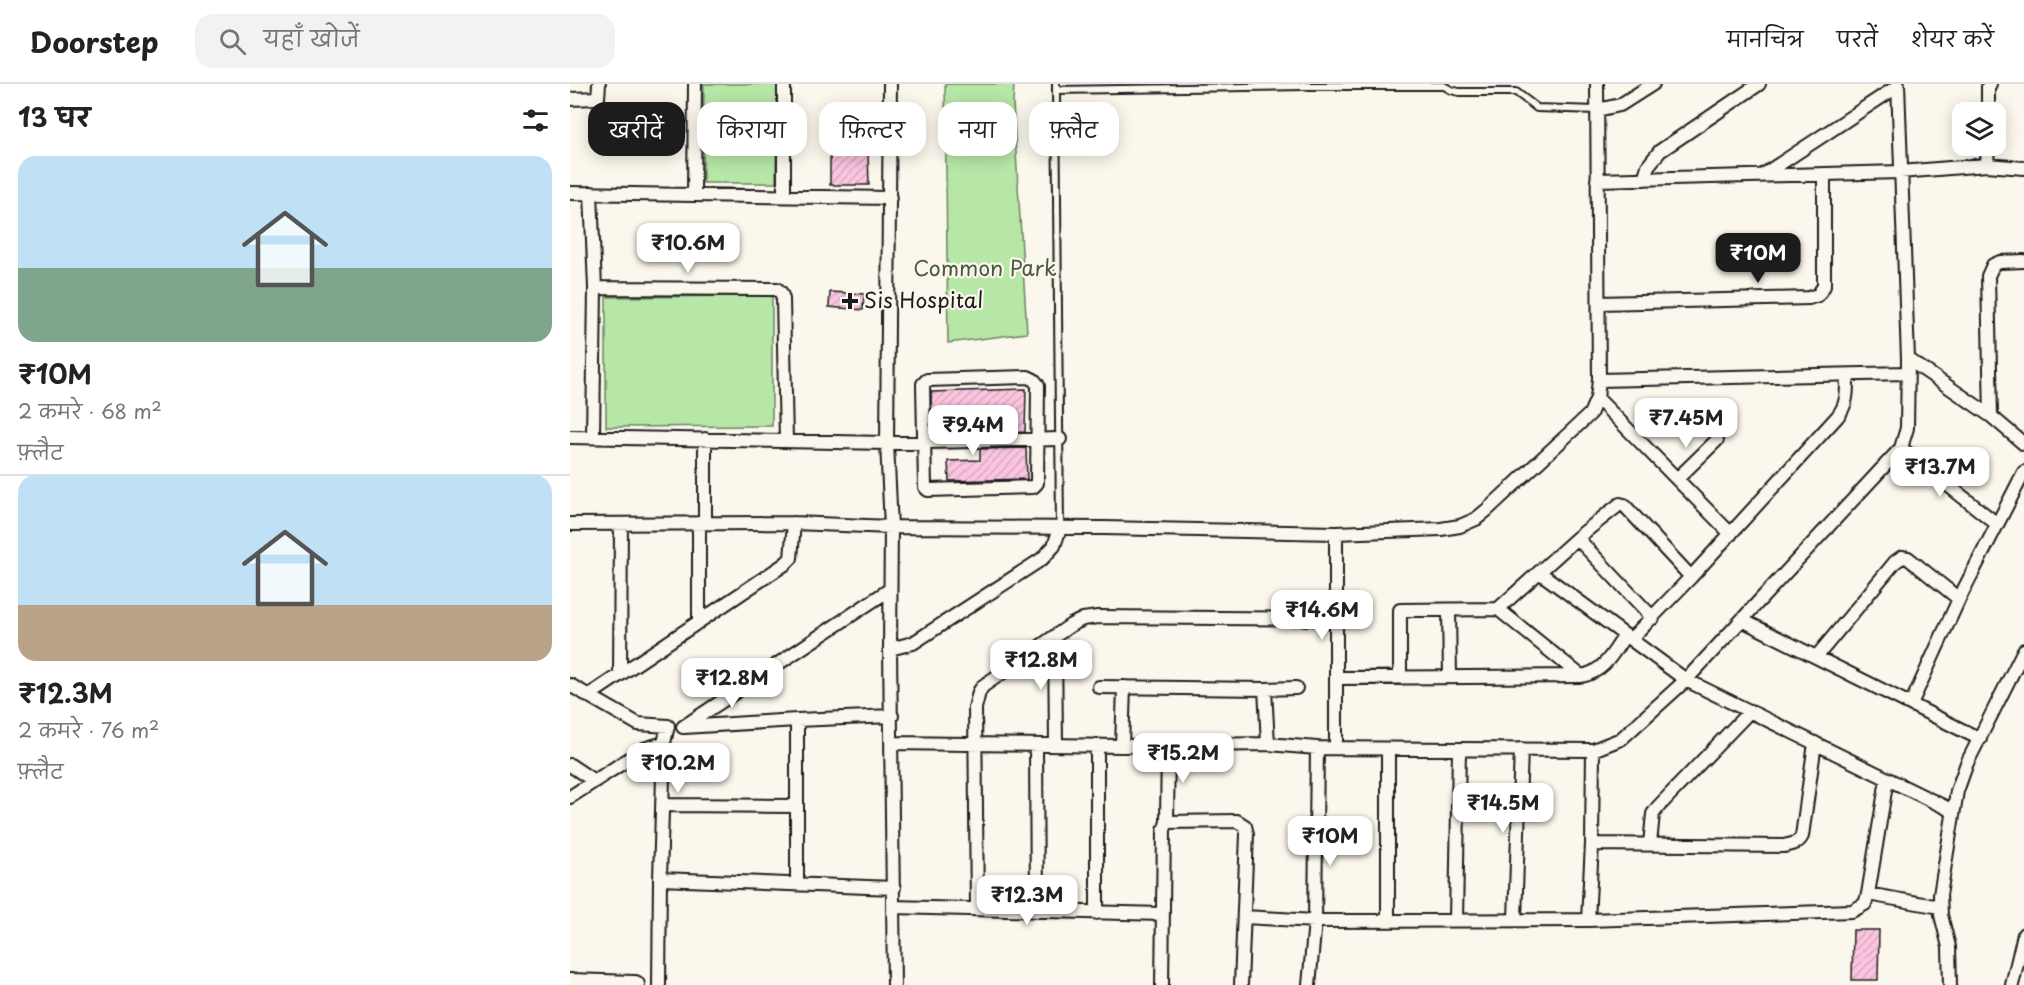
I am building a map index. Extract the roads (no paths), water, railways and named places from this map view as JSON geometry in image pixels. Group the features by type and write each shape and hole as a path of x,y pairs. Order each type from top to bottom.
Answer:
{"street":[{"path":"570,99 598,98 599,84"},
{"path":"694,194 695,84"},
{"path":"784,84 784,196"},
{"path":"890,84 886,443 891,527 889,590 894,985"},
{"path":"570,524 794,523 891,527 1336,533 1441,529 1460,526 1476,519 1590,414 1597,398 1599,303 1597,84"},
{"path":"1597,110 1620,105 1653,84"},
{"path":"1644,178 1648,166 1660,151 1759,84"},
{"path":"1988,102 1990,84"},
{"path":"1762,175 1898,85"},
{"path":"892,743 1096,746 1268,744 1317,748 1593,750 1621,739 1686,680 1901,448 1907,428 1908,359 1898,85"},
{"path":"1988,156 1988,165"},
{"path":"1597,180 1824,174 1988,165 2024,168"},
{"path":"1599,303 1818,296 1824,286 1824,174"},
{"path":"570,193 890,198"},
{"path":"591,193 595,288 593,437"},
{"path":"1991,416 1988,276 1993,265 2000,262 2024,261"},
{"path":"595,288 777,289 783,299 786,441"},
{"path":"1908,359 1991,416 2024,444"},
{"path":"1599,380 1908,372"},
{"path":"1337,678 1581,676 1597,671 1628,637 1653,618 1842,410 1847,398 1847,375"},
{"path":"1028,377 1038,385 1037,483 1033,487 928,490 925,487 924,442 923,384 927,380 1028,377"},
{"path":"1597,398 1731,534"},
{"path":"570,437 886,443 1060,439"},
{"path":"699,622 705,439"},
{"path":"1677,479 1717,440"},
{"path":"1901,448 1997,524"},
{"path":"1911,704 1959,598 2024,472"},
{"path":"1498,609 1577,538 1620,504 1624,505 1691,577"},
{"path":"588,696 789,560 794,523"},
{"path":"620,674 621,524"},
{"path":"890,649 913,643 1042,559 1054,546 1060,528"},
{"path":"1336,533 1336,748"},
{"path":"1577,538 1653,618"},
{"path":"1817,656 1895,562 1902,557 1908,558 1959,598"},
{"path":"1539,572 1686,680 1953,811"},
{"path":"683,727 889,590"},
{"path":"1400,678 1400,610 1498,609 1581,676"},
{"path":"1449,610 1450,677"},
{"path":"977,909 975,708 983,686 1083,619 1098,617 1336,619"},
{"path":"1742,620 1980,739"},
{"path":"1055,636 1056,745"},
{"path":"1950,985 1949,947 1940,907 1940,895 1953,811 1962,776 2024,651"},
{"path":"570,685 638,724 683,727 892,716"},
{"path":"1099,687 1296,688"},
{"path":"1122,746 1124,687"},
{"path":"1265,689 1268,744"},
{"path":"1650,844 1653,814 1658,807 1750,711"},
{"path":"796,720 797,883"},
{"path":"660,985 662,805 664,743 668,726"},
{"path":"570,797 644,749 664,743"},
{"path":"1592,844 1784,846 1799,841 1802,836 1815,743"},
{"path":"1036,745 1037,911"},
{"path":"1162,985 1164,830 1167,822 1168,745"},
{"path":"1096,746 1097,913"},
{"path":"1309,985 1315,921 1317,748"},
{"path":"1388,748 1388,920"},
{"path":"1456,920 1459,749"},
{"path":"1515,919 1521,749"},
{"path":"1588,920 1593,750"},
{"path":"570,765 594,782"},
{"path":"1245,917 1315,921 1588,920 1852,911 1865,904 1868,894 1887,778"},
{"path":"662,805 797,806"},
{"path":"1167,822 1237,821 1245,826 1247,834 1245,917 1241,985"},
{"path":"660,879 894,888"},
{"path":"1868,894 1940,907"},
{"path":"893,907 1162,914"},
{"path":"2012,985 2024,934"},
{"path":"570,983 635,985"}],"lane":[{"path":"1060,528 1056,87 1444,86 1459,92 1516,92 1537,108 1597,110"}],"place":[{"name":"Sis Hospital","path":"850,301"}],"park label":[{"name":"Common Park","path":"985,269"}]}
